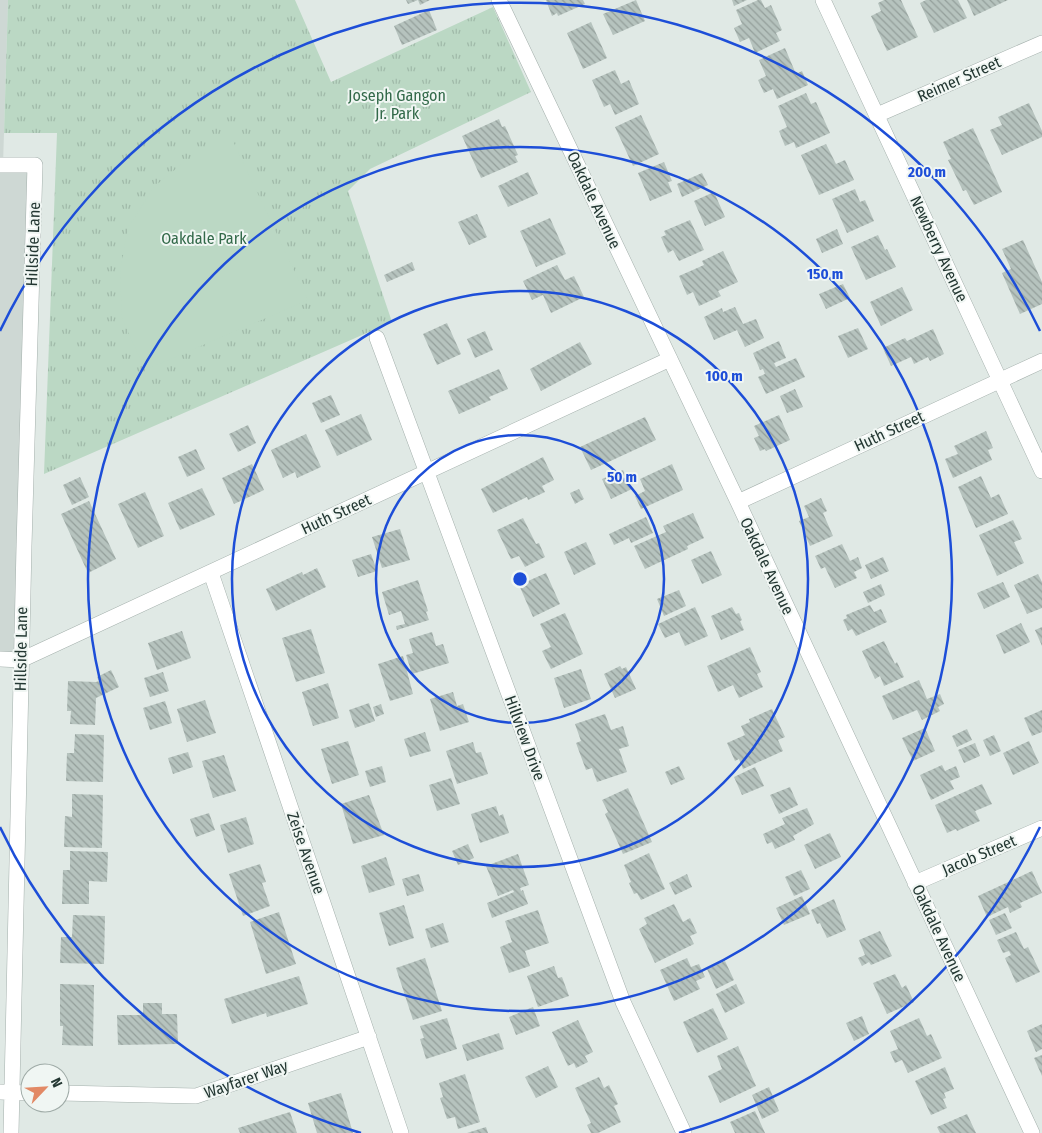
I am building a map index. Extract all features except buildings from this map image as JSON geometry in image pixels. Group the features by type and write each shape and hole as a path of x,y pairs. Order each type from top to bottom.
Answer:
{"street":[{"name":"Oakdale Avenue","path":"499,0 738,502 1032,1133"},
{"name":"Newberry Avenue","path":"823,0 1042,471"},
{"name":"Reimer Street","path":"877,115 1042,43"},
{"name":"Hillside Lane","path":"0,165 35,165 6,1092 11,1133"},
{"name":"Hillview Drive","path":"377,338 623,1002 684,1133"},
{"name":"Huth Street","path":"0,659 21,660 670,359"},
{"name":"Huth Street","path":"738,502 1042,361"},
{"name":"Zeise Avenue","path":"211,573 401,1133"},
{"name":"Jacob Street","path":"915,883 1042,828"},
{"name":"Wayfarer Way","path":"70,1093 196,1096 368,1037"},
{"path":"6,1092 20,1093"}],"shaded area":[{"path":"0,0 8,0 3,165 35,165 21,660 0,659"}],"green space":[{"name":"Oakdale Park","path":"8,0 295,0 331,82 493,7 531,92 370,169 348,191 392,322 44,474 57,133 4,133"},
{"path":"232,139 308,300 145,370 122,318 120,273 128,227 155,186 182,164"}],"park label":[{"name":"Joseph Gangon Jr. Park","path":"397,104"}]}
